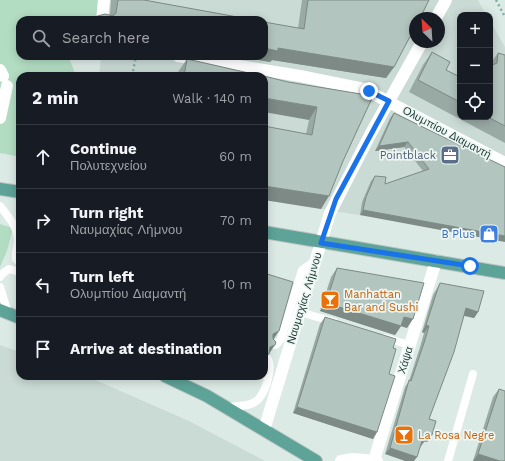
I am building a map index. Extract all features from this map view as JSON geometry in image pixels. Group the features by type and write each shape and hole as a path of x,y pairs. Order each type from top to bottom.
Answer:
{"main road":[{"path":"0,189 16,191"},
{"path":"268,233 321,243 505,273"},
{"path":"4,312 16,316"},
{"path":"174,380 226,407 316,461"}],"street":[{"path":"102,16 104,0"},
{"path":"439,12 446,0"},
{"name":"Ναυμαχίας Λήμνου","path":"264,430 315,261 336,199 419,48"},
{"name":"Ολυμπίου Διαμαντή","path":"201,60 353,86 369,91 505,163"},
{"path":"0,118 3,77"},
{"name":"Χάψα","path":"376,461 436,261"},
{"path":"341,461 353,459 376,461"}],"lane":[{"path":"0,206 12,222 16,232"},
{"path":"272,345 276,345 281,339 302,270 315,261"},
{"path":"0,277 9,269 16,271"},
{"path":"0,287 4,312"},
{"path":"300,312 344,325"},
{"path":"373,334 410,345"},
{"path":"268,359 270,371 268,377"},
{"path":"448,461 473,374"},
{"path":"226,407 246,406 255,402 262,395 267,380"}],"path":[{"path":"496,0 505,17"},
{"path":"133,72 135,60"}],"shaded area":[{"path":"108,0 478,0 484,12 457,12 457,120 493,120 493,26 505,47 505,241 440,228 268,201 268,72 99,72 101,60 268,60 268,16 106,16"},
{"path":"0,345 16,351 16,380 95,380 189,421 265,461 0,461"}],"green space":[{"path":"0,0 104,0 102,16 16,16 16,60 70,60 74,72 16,72 16,156 0,153"},
{"path":"0,224 13,228 7,251 0,267"}],"building":[{"path":"118,0 144,0 232,16 113,16 116,13"},
{"path":"308,0 429,0 423,12 409,12 409,38 394,67 278,48 278,51 268,49 268,23 304,29"},
{"path":"105,14 113,16 98,16"},
{"path":"432,52 450,62 446,70 457,76 457,100 418,80"},
{"path":"498,53 505,55 505,126 493,120 493,65 497,63"},
{"path":"187,60 191,60 244,72 185,72"},
{"path":"268,77 288,82 373,96 343,161 329,196 268,187 268,127 312,135 317,107 268,99"},
{"path":"394,113 505,167 505,236 363,210 366,197 375,176 386,177 385,184 429,169 408,142 379,146"},
{"path":"337,268 424,283 413,319 404,317 401,326 326,303"},
{"path":"268,274 293,282 279,331 273,334 273,339 276,342 275,345 270,347 269,354"},
{"path":"440,283 484,291 478,312 466,308 454,352 429,419 436,421 432,435 427,434 424,442 422,441 417,457 390,448 409,380 411,381 425,340 429,326 426,325"},
{"path":"325,317 396,339 393,348 396,349 389,374 395,376 377,432 297,407"},
{"path":"499,389 505,391 505,461 500,461 478,454"}],"place":[{"name":"Pointblack","path":"450,155"},
{"name":"B Plus","path":"489,234"},
{"name":"Manhattan Bar and Sushi","path":"330,300"},
{"name":"La Rosa Negre","path":"404,435"}],"route":[{"path":"369,91 389,101 336,199 321,243 470,266"}]}
